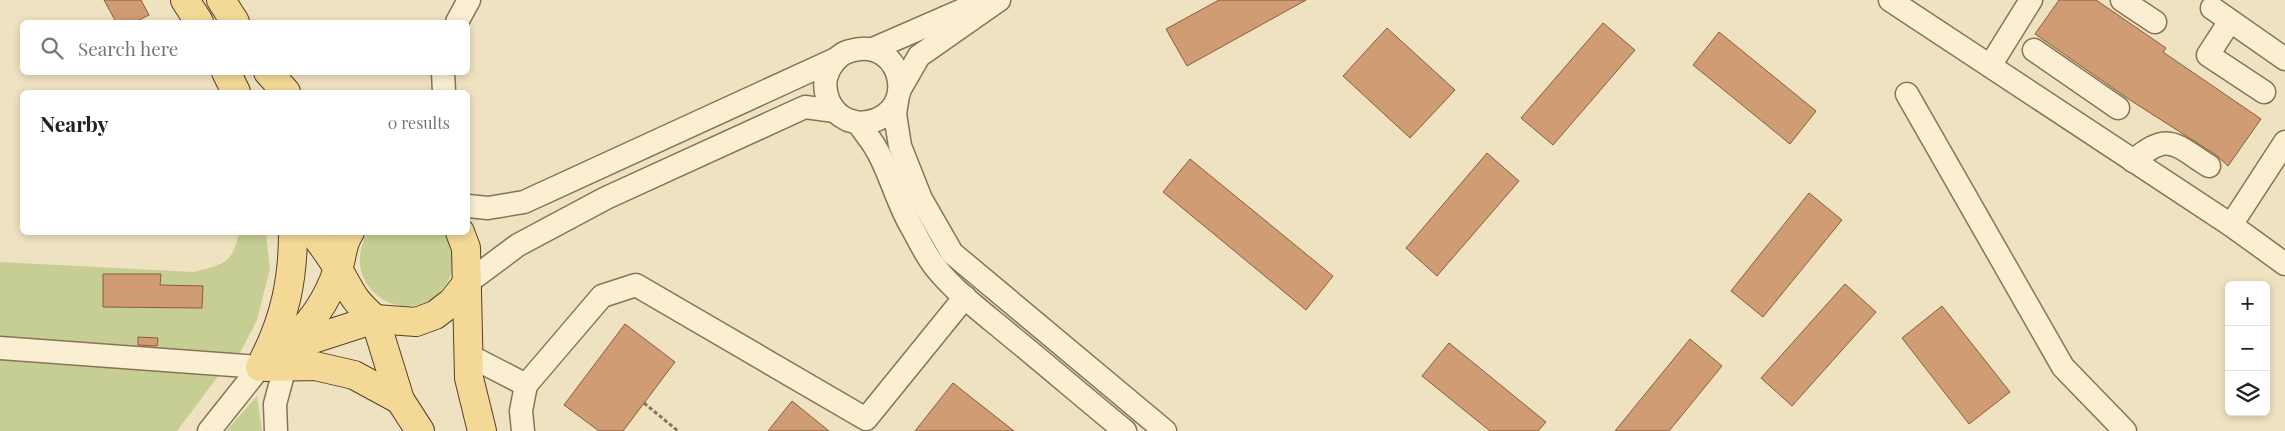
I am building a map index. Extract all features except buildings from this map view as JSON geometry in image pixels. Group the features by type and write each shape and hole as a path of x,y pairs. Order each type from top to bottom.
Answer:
{"main road":[{"path":"185,0 197,20"},
{"path":"228,75 235,90"},
{"path":"271,75 284,90"},
{"path":"272,367 278,330 286,307 291,279 292,235"},
{"path":"315,235 338,269 347,289 358,304 375,319 400,400 420,431"},
{"path":"272,367 305,330 318,311 338,269 343,243 348,235"},
{"path":"461,235 466,248 468,378 482,431"},
{"path":"272,367 310,340 375,319 416,322 435,315 452,302 467,284"},
{"path":"272,367 315,366 354,375 400,400"}],"street":[{"path":"457,20 469,0"},
{"path":"470,206 488,208 524,202 854,50 873,49 987,0"},
{"path":"838,58 830,67 826,78 829,102 835,111 845,119 857,123 869,123 890,111 919,56 999,0"},
{"path":"1890,0 2231,225 2285,264"},
{"path":"1990,66 2031,0"},
{"path":"2126,1 2155,22"},
{"path":"2209,3 2230,21 2285,59"},
{"path":"2230,21 2208,55 2264,92"},
{"path":"873,49 885,55 894,64 899,76 896,114 900,146 921,200 952,253 1165,431"},
{"path":"2034,50 2118,108"},
{"path":"2042,100 2063,70"},
{"path":"443,75 444,90"},
{"path":"2074,122 2094,92"},
{"path":"1908,94 2063,367 2125,431"},
{"path":"467,284 518,244 615,194 805,107 835,111"},
{"path":"857,123 876,146 905,216 935,268 965,297 1125,431"},
{"path":"2133,161 2160,142 2174,143 2209,166"},
{"path":"2231,225 2285,142"},
{"path":"523,431 522,411 526,385 602,296 636,285 866,418 965,297"},
{"path":"0,348 272,367"},
{"path":"468,355 526,385"},
{"path":"209,431 272,367"},
{"path":"272,367 276,431"}],"path":[{"path":"644,403 678,431"}],"green space":[{"path":"238,235 266,235 270,269 257,320 241,351 219,375 177,431 0,431 0,262 194,272 225,262 236,244"},
{"path":"367,235 446,235 454,260 450,277 436,295 419,305 401,306 384,300 370,289 362,273 360,254"},
{"path":"257,396 262,431 226,431"}]}
